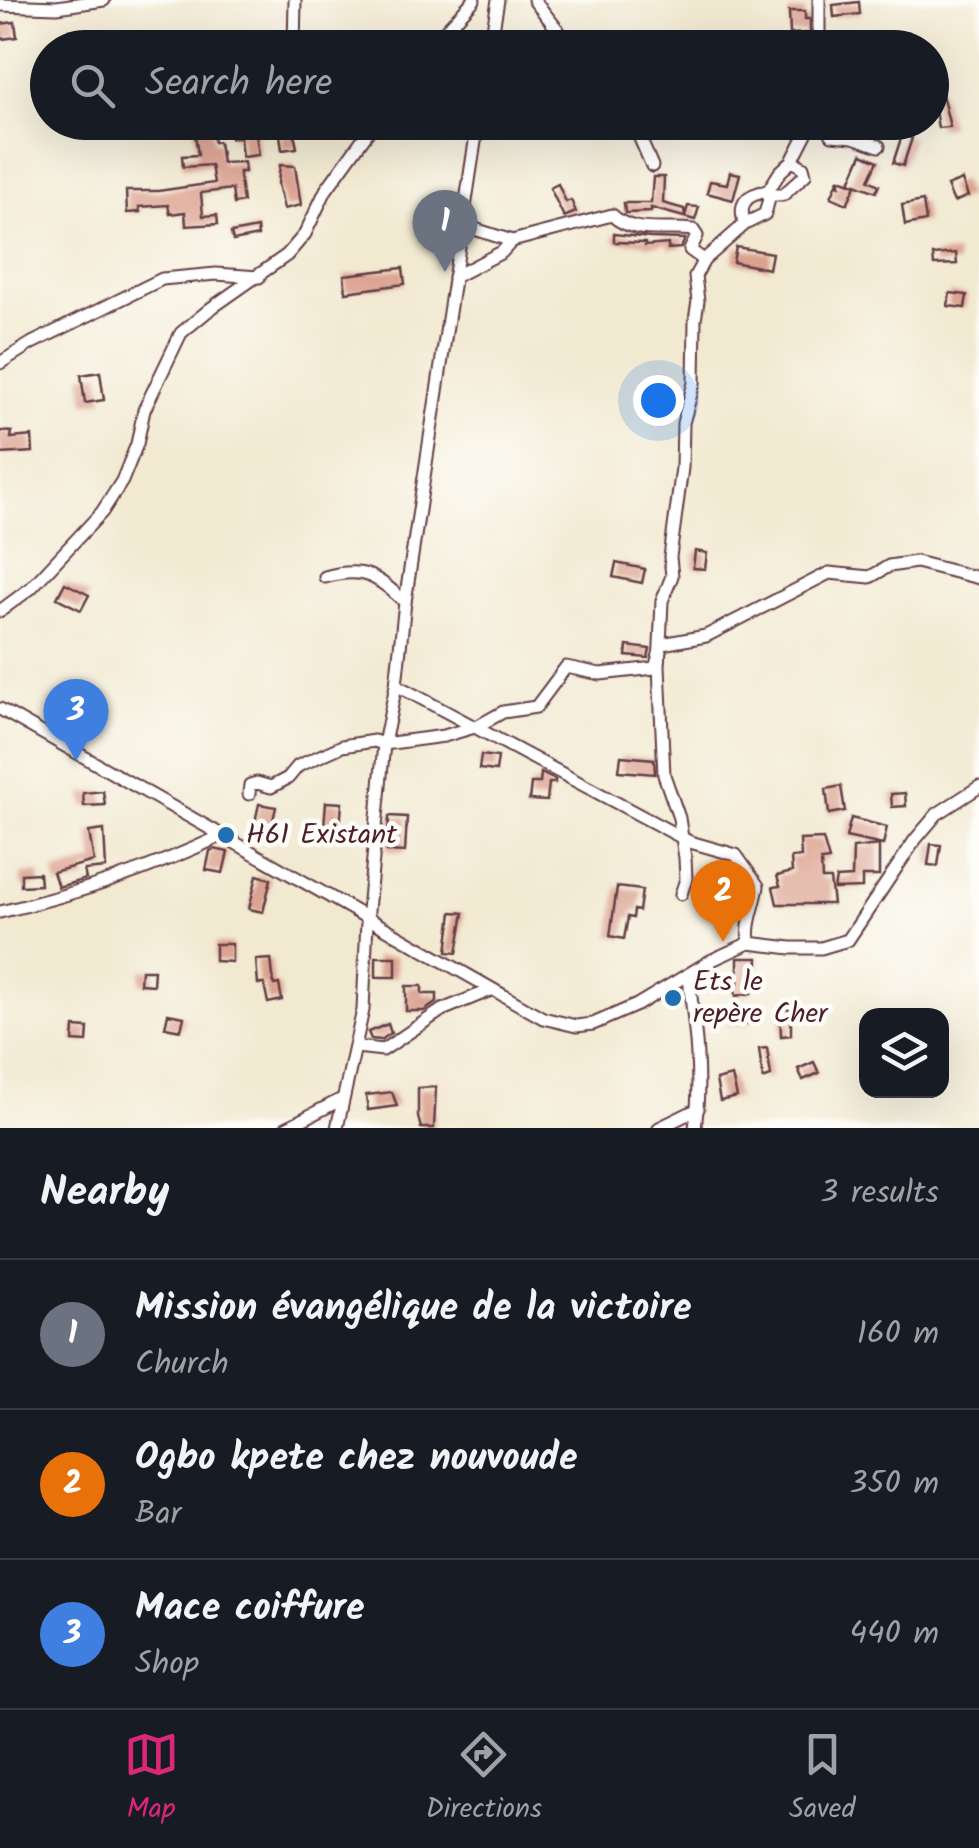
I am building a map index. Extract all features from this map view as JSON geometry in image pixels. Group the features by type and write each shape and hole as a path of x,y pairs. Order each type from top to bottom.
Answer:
{"street":[{"path":"0,5 57,7 104,0"},
{"path":"294,30 295,0"},
{"path":"445,30 474,0"},
{"path":"493,30 498,0"},
{"path":"534,0 558,30"},
{"path":"818,0 819,30"},
{"path":"0,612 31,588 102,512 122,481 137,444 144,410 182,333 287,255 305,234 326,190 361,140"},
{"path":"337,1128 364,1010 381,741 396,685 405,602 475,140"},
{"path":"640,140 652,166"},
{"path":"682,894 686,879 679,818 664,775 659,666 662,600 672,576 670,556 682,468 683,423 694,382 694,320 698,301 695,276 704,260 744,224 766,214 769,193 803,140"},
{"path":"863,140 879,146"},
{"path":"744,224 740,213 752,194 783,196 805,176 804,166 792,161"},
{"path":"462,225 512,241 612,215 632,229 666,226 693,230 697,236 690,250 704,260"},
{"path":"454,278 502,252 512,241"},
{"path":"0,363 32,343 162,279 216,274 259,277"},
{"path":"662,644 706,636 829,573 870,577 890,566 916,562 979,578"},
{"path":"325,577 357,571 387,586 405,602"},
{"path":"250,794 250,786 257,783 272,787 288,778 298,766 342,746 444,736 478,726 503,712 536,707 566,668 600,674 655,668 662,644"},
{"path":"396,685 690,842 742,860 758,886 747,924 750,943"},
{"path":"0,710 491,990 543,1018 576,1026 613,1016 750,943 806,948 848,940 914,840 938,814 979,787"},
{"path":"0,912 109,883 221,836"},
{"path":"688,975 694,1012 698,1110 695,1128"},
{"path":"356,1047 383,1050 442,1010 491,990"},
{"path":"286,1128 342,1099"},
{"path":"659,1128 698,1110"}],"building":[{"path":"859,2 860,14 834,17 833,5"},
{"path":"789,11 805,11 810,30 790,30"},
{"path":"15,22 17,37 2,39 0,24"},
{"path":"196,140 214,140 219,142 222,163 244,162 245,172 239,172 243,202 234,204 232,189 201,193 203,216 217,215 218,224 186,226 185,212 170,214 168,205 139,207 140,212 127,213 126,191 214,183 211,165 183,167 182,156 198,155"},
{"path":"240,140 257,140 259,155 242,157"},
{"path":"281,140 295,140 297,148 282,150"},
{"path":"900,140 911,140 903,166 893,163"},
{"path":"862,154 878,161 869,180 879,185 876,192 850,182"},
{"path":"280,165 295,166 301,205 284,209 278,184"},
{"path":"730,172 740,174 733,200 707,193 710,181 727,184"},
{"path":"653,177 664,177 663,203 684,209 685,216 688,206 699,207 695,220 651,208 651,212 625,213 624,203 651,203"},
{"path":"840,179 856,185 847,204 831,197 838,181 840,187"},
{"path":"962,180 968,196 954,202 947,186"},
{"path":"558,184 566,202 571,200 576,212 564,217 550,188"},
{"path":"923,201 926,221 905,225 902,205"},
{"path":"257,228 258,236 233,241 231,233"},
{"path":"614,234 685,239 681,248 668,249 668,244 614,242"},
{"path":"736,247 772,253 769,269 733,262"},
{"path":"956,253 957,264 934,265 933,255"},
{"path":"403,268 405,284 346,292 344,275"},
{"path":"950,293 967,295 965,308 948,306"},
{"path":"100,372 104,400 85,403 81,375"},
{"path":"0,431 12,432 11,438 32,436 33,452 0,454"},
{"path":"695,551 707,553 705,569 693,568"},
{"path":"616,563 645,569 642,583 613,577"},
{"path":"65,583 89,595 81,610 57,598"},
{"path":"627,646 650,649 648,658 626,656"},
{"path":"481,755 498,757 496,771 479,769"},
{"path":"621,756 654,759 655,774 619,771"},
{"path":"541,773 555,780 549,783 547,801 529,800 531,783 540,783"},
{"path":"841,786 845,811 829,814 826,789"},
{"path":"103,791 105,805 84,806 83,793"},
{"path":"905,793 906,806 892,807 891,794"},
{"path":"326,802 342,803 340,828 324,826"},
{"path":"259,804 276,807 271,829 254,826"},
{"path":"389,816 407,817 405,852 387,851"},
{"path":"851,818 887,827 883,845 846,837"},
{"path":"104,830 106,868 84,870 86,879 58,887 53,872 94,861 89,832"},
{"path":"823,839 829,860 821,861 822,879 830,879 833,904 777,904 773,887 780,886 777,876 792,872 791,858 801,857 800,840"},
{"path":"931,844 941,845 938,866 928,865"},
{"path":"879,845 879,876 862,876 862,888 834,889 836,878 852,877 853,848"},
{"path":"210,851 228,852 223,873 206,870"},
{"path":"735,870 745,884 742,911 724,907 726,896 732,897"},
{"path":"39,873 40,885 21,886 21,874"},
{"path":"257,875 271,879 263,912 249,909"},
{"path":"617,887 642,890 639,911 634,910 633,918 628,917 624,939 610,936"},
{"path":"452,912 464,913 457,953 447,952"},
{"path":"215,944 232,944 232,962 215,961"},
{"path":"376,957 396,957 396,977 376,977"},
{"path":"738,958 758,958 757,986 750,988 751,993 736,996 734,985 738,984"},
{"path":"271,959 274,985 279,984 282,1000 268,1003 264,984 258,984 256,960"},
{"path":"141,970 154,970 153,985 140,984"},
{"path":"406,986 422,986 422,994 437,994 437,1002 424,1011 406,1011"},
{"path":"780,1009 791,1009 791,1035 781,1036"},
{"path":"748,1010 749,1024 728,1026 726,1012"},
{"path":"168,1014 184,1017 181,1030 165,1027"},
{"path":"388,1024 391,1033 381,1040 371,1039 368,1032"},
{"path":"74,1027 88,1028 87,1042 73,1041"},
{"path":"767,1048 771,1076 763,1079 759,1049"},
{"path":"814,1062 819,1073 803,1080 798,1069"},
{"path":"732,1076 737,1097 720,1101 716,1080"},
{"path":"436,1087 434,1128 421,1128 418,1088"},
{"path":"392,1092 397,1106 368,1110 366,1095"}],"place":[{"name":"Mission évangélique de la victoire","path":"445,272"},
{"name":"Mace coiffure","path":"76,761"},
{"name":"H61 Existant","path":"226,835"},
{"name":"Ogbo kpete chez nouvoude","path":"723,942"},
{"name":"Ets le repère Cher","path":"673,998"}]}
